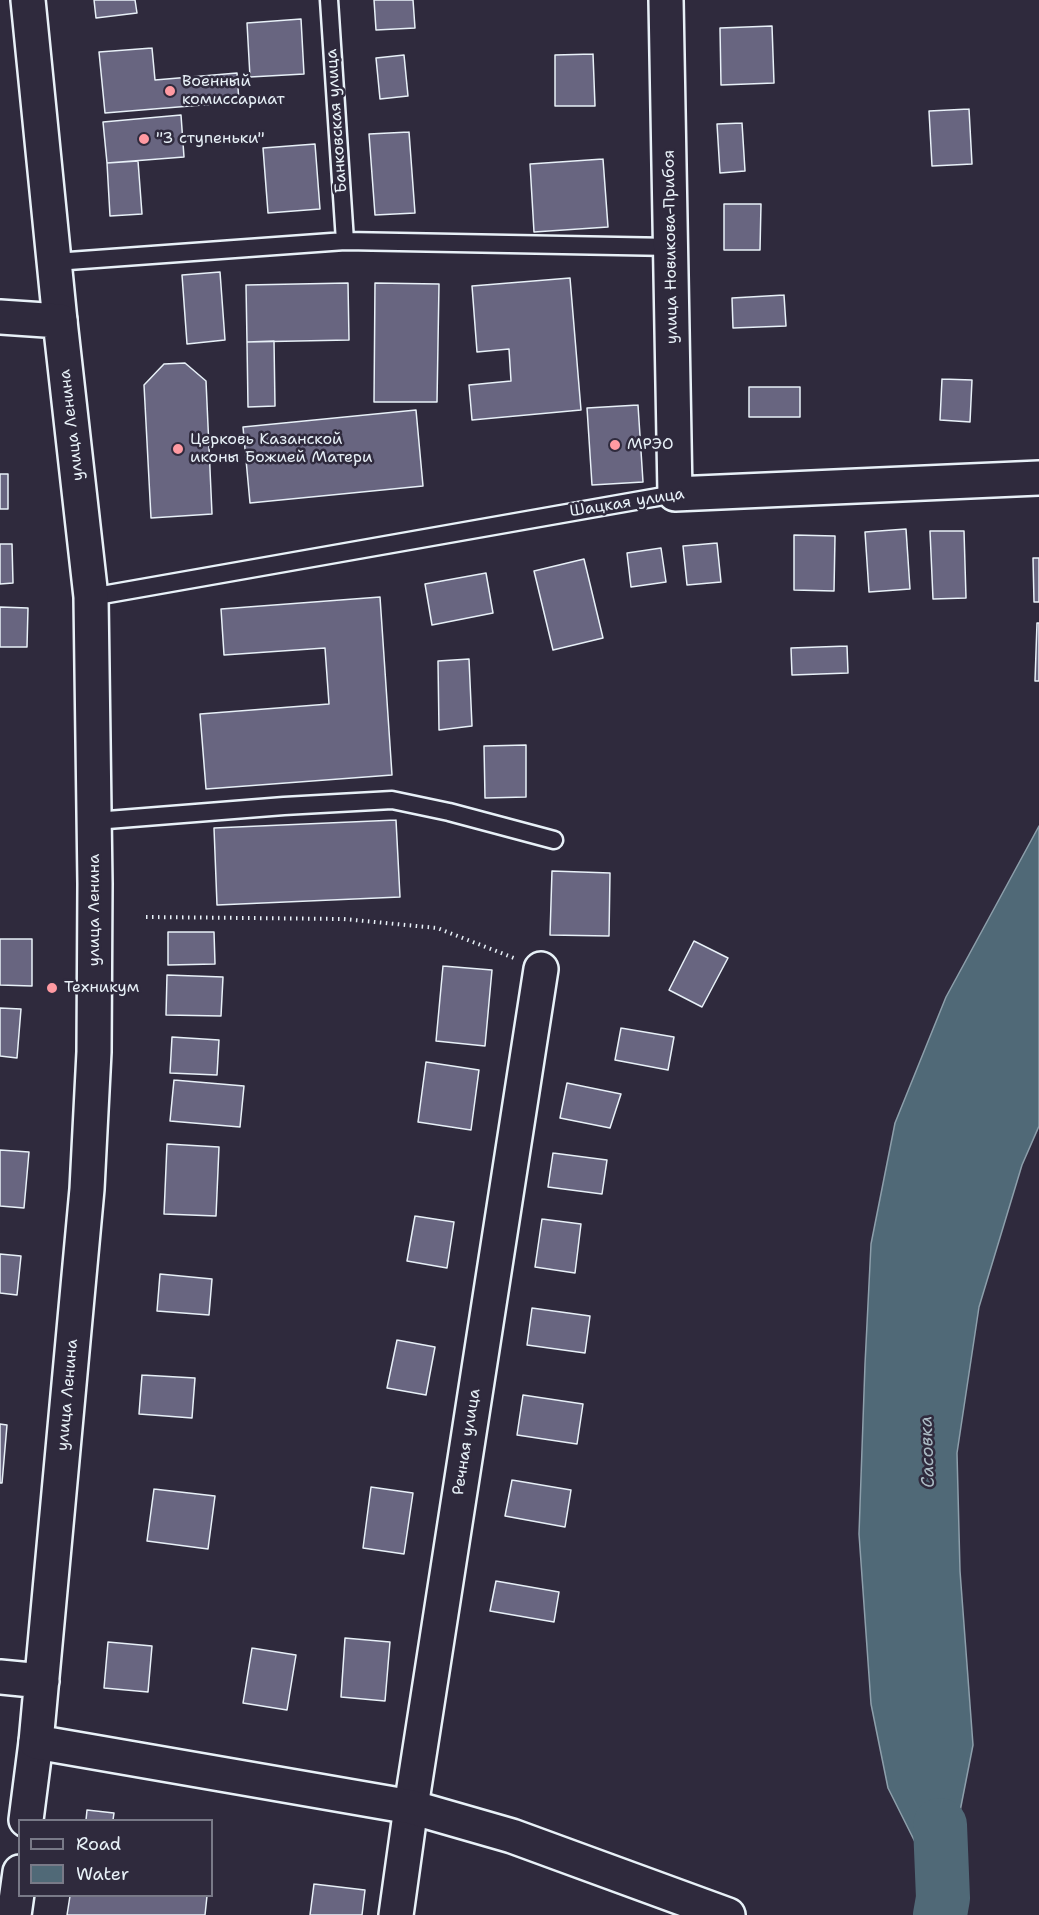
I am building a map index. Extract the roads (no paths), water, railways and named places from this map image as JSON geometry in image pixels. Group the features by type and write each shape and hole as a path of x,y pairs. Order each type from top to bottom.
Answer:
{"main road":[{"name":"улица Ленина","path":"26,1819 42,1681 87,1189 94,1052 95,821 91,597 60,321 28,0"},
{"name":"улица Новикова-Прибоя","path":"666,0 675,494"},
{"path":"0,317 60,321"},
{"name":"Шацкая улица","path":"675,494 1039,478"},
{"name":"Речная улица","path":"396,1915 541,969"},
{"path":"0,1677 42,1681"},
{"path":"36,1742 411,1807 512,1836 728,1915"},
{"path":"14,1915 18,1886"}],"lane":[{"name":"Банковская улица","path":"329,0 345,241"},
{"path":"55,262 345,241 672,247"},
{"name":"Шацкая улица","path":"91,597 675,494"},
{"path":"95,821 392,800 449,812 554,840"}],"water":[{"path":"1039,826 1039,1126 1022,1165 979,1307 957,1453 960,1571 973,1745 943,1898 888,1788 871,1704 859,1534 871,1244 895,1123 946,997"}],"waterway":[{"name":"Сасовка","path":"940,1825 943,1898 940,1915"}],"place":[{"name":"Военный комиссариат","path":"170,91"},
{"name":"\"3 ступеньки\"","path":"144,139"},
{"name":"МРЭО","path":"615,445"},
{"name":"Церковь Казанской иконы Божией Матери","path":"178,449"},
{"name":"Техникум","path":"52,988"}]}
